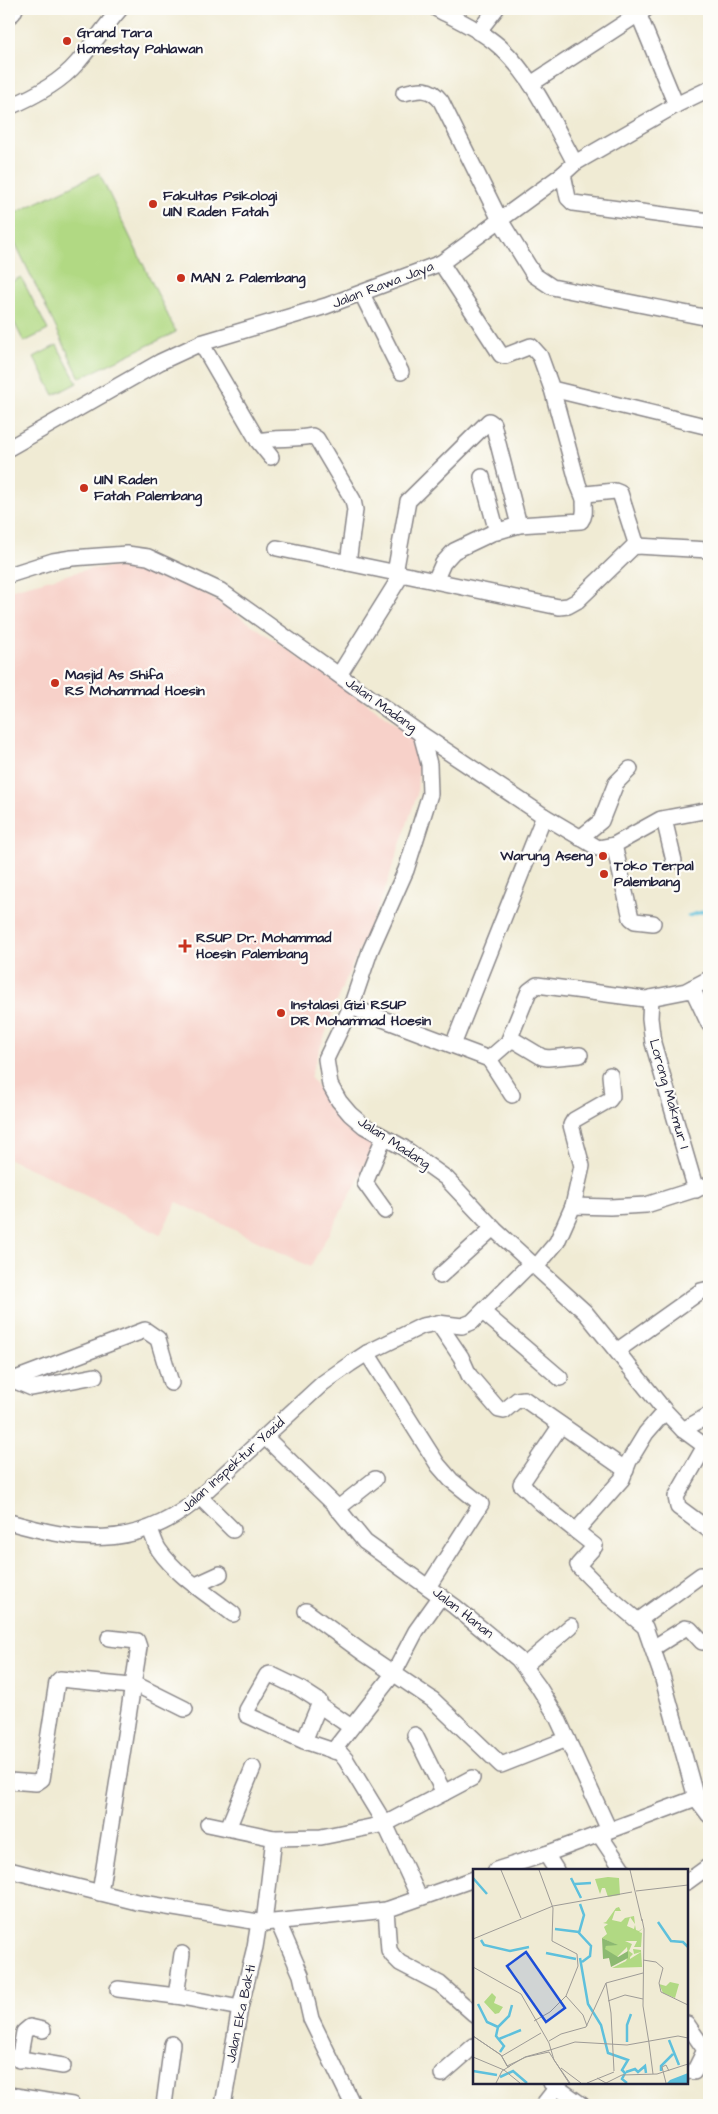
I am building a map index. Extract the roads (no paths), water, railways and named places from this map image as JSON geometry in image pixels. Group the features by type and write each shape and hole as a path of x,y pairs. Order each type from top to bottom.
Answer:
{"street":[{"path":"9,16 14,13 15,9"},
{"path":"9,107 33,97 57,81 76,64 120,9"},
{"path":"478,32 496,9"},
{"path":"443,10 478,32 516,62 531,84 575,163"},
{"path":"531,84 642,11 676,105"},
{"path":"404,93 420,89 429,90 441,101 500,220 534,275 552,287 709,318"},
{"name":"Jalan Rawa Jaya","path":"9,448 160,362 201,343 362,294 441,263 563,174 575,163 676,105 709,89"},
{"path":"563,174 568,198 572,203 709,221"},
{"path":"435,581 443,563 454,551 497,532 519,526 579,522 585,515 584,499 578,484 552,389 540,356 531,346 505,356 501,355 441,263"},
{"path":"362,294 401,372"},
{"path":"201,343 258,441 271,457"},
{"path":"552,389 664,415 694,425 709,427"},
{"path":"398,573 408,501 489,421 493,424 519,526"},
{"path":"258,441 269,438 302,438 312,436 317,439 353,500 355,510 348,562"},
{"path":"482,477 497,532"},
{"path":"584,499 586,494 615,491 620,493 637,546"},
{"path":"277,548 559,606 568,606 585,595 630,549 637,546 709,550"},
{"name":"Jalan Madang","path":"9,575 53,561 72,558 127,554 148,557 221,591 421,734 429,764 430,794 406,870 370,951 351,1007 326,1059 330,1085 339,1101 364,1126 404,1148 446,1178 493,1228 585,1312 618,1350 665,1411 683,1430 707,1448"},
{"name":"Jalan Madang","path":"339,675 398,573"},
{"path":"421,734 544,816 598,848 614,845 664,818 709,810"},
{"path":"580,838 602,820 616,783 630,769"},
{"path":"454,1045 544,816"},
{"path":"664,818 674,860"},
{"path":"614,845 631,918 635,922 653,923"},
{"path":"489,1059 509,1040 529,991 537,985 645,999 686,991 709,980"},
{"path":"692,988 709,1024"},
{"name":"Lorong Makmur I","path":"651,998 650,1018 653,1042 703,1188"},
{"path":"351,1007 489,1059 512,1095"},
{"path":"509,1040 514,1039 542,1057 580,1055"},
{"path":"438,1323 462,1326 472,1322 557,1242 573,1206 582,1166 571,1125 574,1120 609,1100 612,1096 610,1075"},
{"path":"384,1137 365,1183 385,1211"},
{"path":"573,1206 610,1207 646,1205 703,1188"},
{"path":"440,1276 493,1228"},
{"path":"618,1350 701,1291 709,1289"},
{"path":"483,1312 560,1378"},
{"path":"438,1323 469,1374 499,1410 504,1411 517,1400 524,1399 626,1470"},
{"name":"Jalan Inspektur Yazid","path":"9,1522 44,1532 94,1539 130,1535 174,1517 200,1497 323,1383 367,1353 422,1326 438,1323"},
{"path":"11,1380 145,1330 158,1340 171,1383"},
{"path":"367,1353 438,1465 451,1480 481,1504 428,1586"},
{"path":"11,1380 32,1388 95,1376"},
{"path":"576,1531 622,1479 629,1461 646,1433 665,1411"},
{"path":"683,1430 709,1415"},
{"path":"561,1425 521,1484 541,1503 594,1546 578,1565 606,1594 645,1627 709,1815"},
{"name":"Jalan Hanan","path":"265,1437 338,1509 375,1550 441,1596 502,1644 524,1666 556,1717 567,1739 604,1832 622,1869"},
{"path":"707,1448 676,1497 676,1502 678,1507 709,1530"},
{"path":"338,1509 375,1479"},
{"path":"200,1497 233,1530"},
{"path":"150,1528 158,1548 165,1558 233,1614"},
{"path":"196,1585 220,1574"},
{"path":"638,1620 701,1575"},
{"path":"333,1750 394,1673 416,1631 441,1596"},
{"path":"306,1610 432,1700 501,1765 567,1739"},
{"path":"524,1666 571,1626"},
{"path":"653,1648 687,1627 702,1642 709,1641"},
{"path":"100,1893 134,1686 138,1643 109,1638"},
{"path":"352,1727 319,1705 316,1699 270,1674 265,1678 247,1710 247,1715 250,1717 304,1741 340,1753 385,1824 419,1897"},
{"path":"9,1781 36,1783 42,1779 58,1680 145,1688 185,1709"},
{"path":"304,1741 319,1705"},
{"path":"415,1736 444,1793"},
{"path":"228,1828 253,1768"},
{"path":"208,1824 274,1838 321,1837 385,1824 472,1778"},
{"path":"499,1869 703,1798"},
{"name":"Jalan Eka Bakti","path":"223,2105 240,2008 255,1947 267,1922 274,1838"},
{"path":"546,1854 555,1869"},
{"path":"688,1881 709,1866"},
{"path":"9,1870 137,1902 267,1922 386,1910 473,1879"},
{"path":"386,1910 392,1956 400,1963 440,1984 473,2013"},
{"path":"267,1922 301,1975 311,2019 353,2105"},
{"path":"176,1996 182,1954"},
{"path":"118,1988 240,2008"},
{"path":"688,2025 705,2050 694,2072"},
{"path":"43,2030 30,2026 24,2032 14,2059 63,2066"},
{"path":"164,2105 172,2044"},
{"path":"442,2074 473,2047"},
{"path":"543,2105 554,2085 582,2105"},
{"path":"9,2094 72,2105"}],"waterway":[{"path":"688,916 709,910"}],"place":[{"name":"Grand Tara Homestay Pahlawan","path":"67,41"},
{"name":"Fakultas Psikologi UIN Raden Fatah","path":"153,204"},
{"name":"MAN 2 Palembang","path":"181,278"},
{"name":"UIN Raden Fatah Palembang","path":"84,488"},
{"name":"Masjid As Shifa RS Mohammad Hoesin","path":"55,683"},
{"name":"Warung Aseng","path":"603,856"},
{"name":"Toko Terpal Palembang","path":"604,874"},
{"name":"RSUP Dr. Mohammad Hoesin Palembang","path":"185,946"},
{"name":"Instalasi Gizi RSUP DR Mohammad Hoesin","path":"281,1013"}]}
